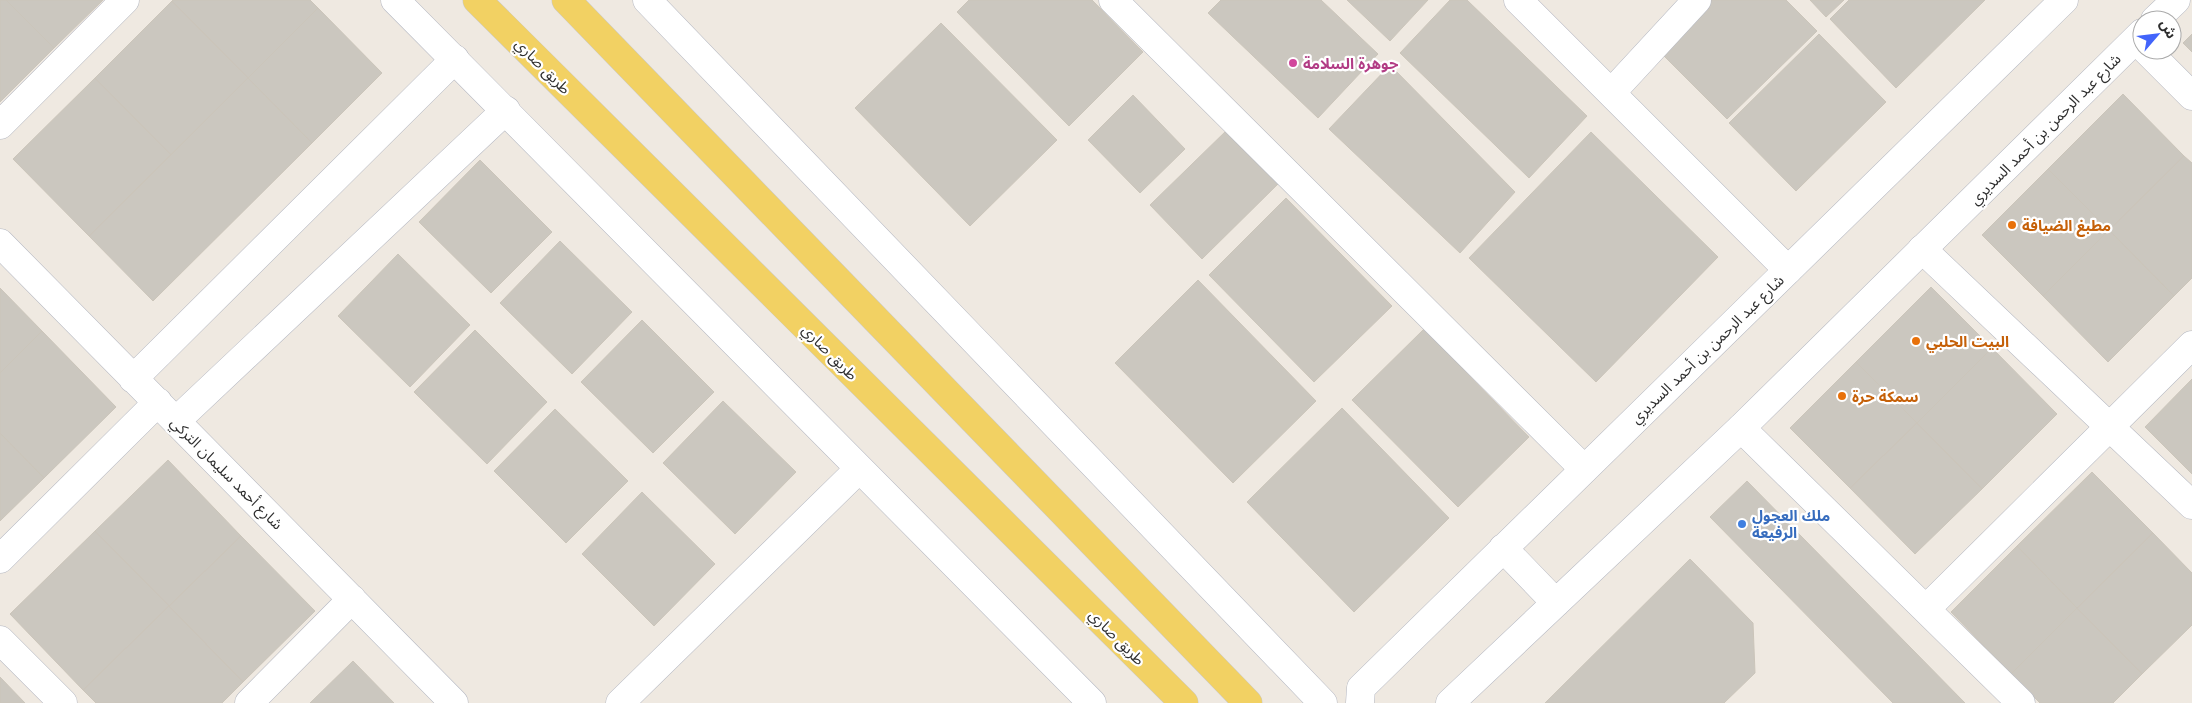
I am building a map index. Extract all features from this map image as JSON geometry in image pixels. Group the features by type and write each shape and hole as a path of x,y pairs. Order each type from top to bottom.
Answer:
{"main road":[{"name":"طريق صاري","path":"477,0 1184,703"},
{"path":"566,0 1248,703"}],"street":[{"path":"0,125 125,0"},
{"path":"395,0 506,110 858,470 1092,703"},
{"path":"647,0 1323,703"},
{"path":"1113,0 1584,469"},
{"path":"1518,0 1788,270"},
{"path":"1611,93 1697,0"},
{"name":"شارع عبد الرحمن بن أحمد السديري","path":"1360,703 1360,688 2064,0"},
{"path":"2166,10 2176,0"},
{"name":"شارع عبد الرحمن بن أحمد السديري","path":"1450,703 1741,428 1922,250 2132,51"},
{"path":"133,378 455,59"},
{"path":"2158,60 2192,96"},
{"path":"0,559 506,110"},
{"name":"شارع أحمد سليمان التركي","path":"0,243 454,703"},
{"path":"1922,250 2192,504"},
{"path":"1926,610 2192,345"},
{"path":"1741,428 2021,703"},
{"path":"620,703 858,470"},
{"path":"1503,548 1556,603"},
{"path":"248,703 352,599"},
{"path":"0,640 63,703"}],"building":[{"path":"0,0 6,0 54,48 0,102"},
{"path":"6,0 103,0 54,48"},
{"path":"173,0 310,0 318,8 248,78"},
{"path":"969,0 1092,0 1143,52 1069,126 957,12"},
{"path":"1221,0 1321,0 1378,54 1318,118 1208,13"},
{"path":"1347,0 1428,0 1390,41"},
{"path":"1450,0 1467,0 1587,116 1529,178 1400,53"},
{"path":"1712,0 1786,0 1817,31 1727,119 1660,52"},
{"path":"1810,0 1844,0 1826,17"},
{"path":"1849,0 1985,0 1896,88 1830,19"},
{"path":"172,1 248,78 171,155 95,78"},
{"path":"318,8 382,73 312,143 248,78"},
{"path":"941,23 1057,140 970,226 855,108"},
{"path":"1819,34 1886,102 1796,191 1729,123"},
{"path":"2192,34 2192,52 2183,43"},
{"path":"1390,65 1515,192 1460,253 1329,129"},
{"path":"95,78 171,155 89,236 13,159"},
{"path":"248,78 312,143 153,301 89,236"},
{"path":"2123,94 2184,156 2109,230 2048,169"},
{"path":"1133,95 1185,149 1140,193 1088,140"},
{"path":"1229,128 1281,181 1202,259 1150,205"},
{"path":"1591,132 1718,257 1596,382 1469,258"},
{"path":"2184,156 2192,163 2192,278 2174,296 2109,230"},
{"path":"480,160 552,232 491,293 419,222"},
{"path":"2048,169 2109,230 2043,296 1982,235"},
{"path":"1286,198 1392,306 1314,382 1209,275"},
{"path":"2109,230 2174,296 2108,362 2043,296"},
{"path":"560,241 632,312 572,374 500,303"},
{"path":"398,254 470,325 410,387 338,316"},
{"path":"1198,280 1316,401 1233,483 1115,363"},
{"path":"1931,287 1992,348 1917,423 1856,362"},
{"path":"0,288 42,331 0,373"},
{"path":"642,320 714,392 653,453 581,382"},
{"path":"1424,329 1529,437 1458,507 1352,400"},
{"path":"475,330 547,402 487,464 414,392"},
{"path":"42,331 116,407 44,478 0,433 0,373"},
{"path":"1992,348 2057,414 1982,489 1917,423"},
{"path":"1856,362 1917,423 1850,488 1790,428"},
{"path":"2192,379 2192,474 2145,427"},
{"path":"723,401 796,472 735,534 663,463"},
{"path":"1342,408 1449,518 1354,612 1247,502"},
{"path":"555,409 628,481 566,543 494,471"},
{"path":"1917,423 1982,489 1915,554 1850,488"},
{"path":"0,433 44,478 0,521"},
{"path":"168,460 241,536 169,606 95,531"},
{"path":"2092,472 2153,533 2077,608 2017,546"},
{"path":"1747,481 1965,703 1893,703 1710,517"},
{"path":"642,492 715,564 654,626 582,554"},
{"path":"95,531 169,606 83,690 10,614"},
{"path":"2153,533 2192,573 2192,625 2142,674 2077,608"},
{"path":"241,536 315,611 243,682 169,606"},
{"path":"2017,546 2077,608 2011,674 1951,612"},
{"path":"1690,559 1753,623 1755,673 1724,703 1545,703"},
{"path":"169,606 243,682 222,703 96,703 83,690"},
{"path":"2077,608 2142,674 2113,703 2040,703 2011,674"},
{"path":"353,661 394,703 310,703"},
{"path":"0,677 25,703 0,703"}],"place":[{"name":"جوهرة السلامة","path":"1293,63"},
{"name":"مطبغ الضيافة","path":"2012,225"},
{"name":"البيت الحلبي","path":"1916,341"},
{"name":"سمكة حرة","path":"1842,396"},
{"name":"ملك العجول الرفيعة","path":"1742,524"}]}
